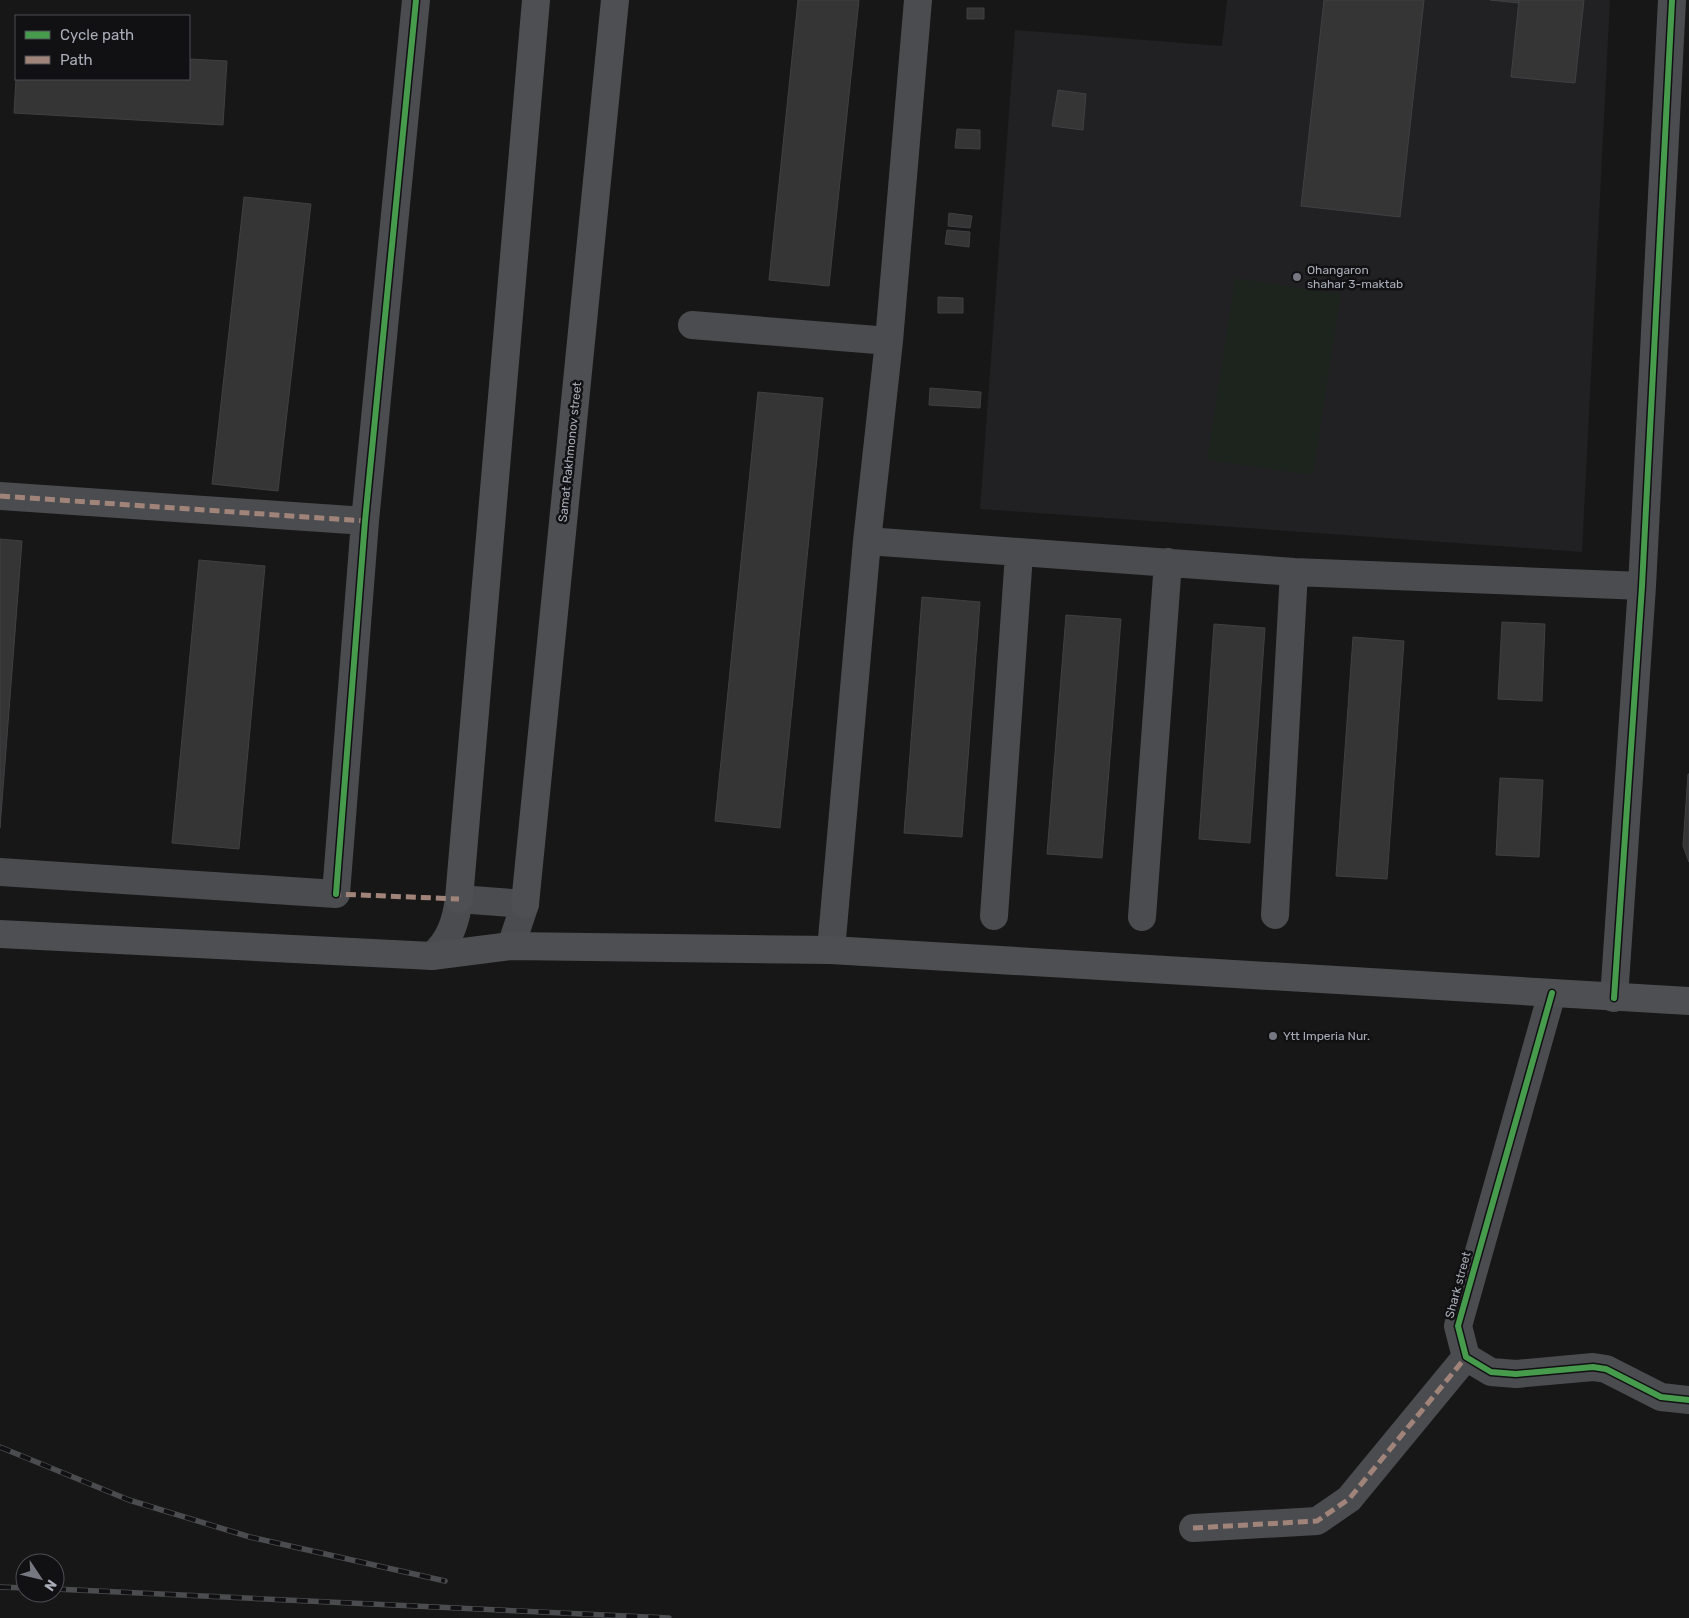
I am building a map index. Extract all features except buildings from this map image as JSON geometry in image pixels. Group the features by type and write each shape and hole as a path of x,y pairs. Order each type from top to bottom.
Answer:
{"main road":[{"path":"459,899 536,0"},
{"name":"Samat Rakhmonov street","path":"524,904 615,0"},
{"path":"0,934 432,956 511,946 831,950 1689,1001"}],"street":[{"path":"0,872 336,894 365,522 416,0"},
{"path":"831,950 867,541 889,341 918,0"},
{"path":"1614,998 1642,586 1672,0"},
{"path":"692,325 889,341"},
{"path":"0,496 365,522"},
{"path":"867,541 1019,554 1168,562 1294,572 1642,586"},
{"path":"994,916 1019,554"},
{"path":"1142,917 1168,562"},
{"path":"1275,915 1294,572"},
{"path":"432,956 446,941 452,929 459,899 524,904 511,946"},
{"name":"Shark street","path":"1466,1357 1458,1326 1552,993"},
{"path":"1193,1528 1317,1521 1349,1499 1466,1357 1491,1372 1516,1374 1592,1367 1606,1369 1661,1397 1689,1400"}],"shaded area":[{"name":"Ohangaron shahar 3-maktab","path":"1227,0 1610,0 1582,552 980,509 1015,30 1222,46"},
{"path":"1235,278 1341,294 1313,475 1207,460"}],"railway":[{"path":"0,1447 129,1500 250,1537 445,1581"},
{"path":"0,1587 15,1588"},
{"path":"65,1589 669,1618"}],"marked path":[{"path":"0,496 365,521"},
{"path":"337,889 336,894 459,899"},
{"path":"1193,1528 1317,1521 1349,1499 1466,1357"}],"cycle path":[{"path":"336,894 365,521 416,0"},
{"path":"1614,998 1642,586 1672,0"},
{"path":"1552,993 1458,1326 1466,1357 1491,1372 1516,1374 1593,1367 1606,1369 1661,1397 1689,1400"}],"place":[{"name":"Ohangaron shahar 3-maktab","path":"1297,277"},
{"name":"Ytt Imperia Nur.","path":"1273,1036"}]}
